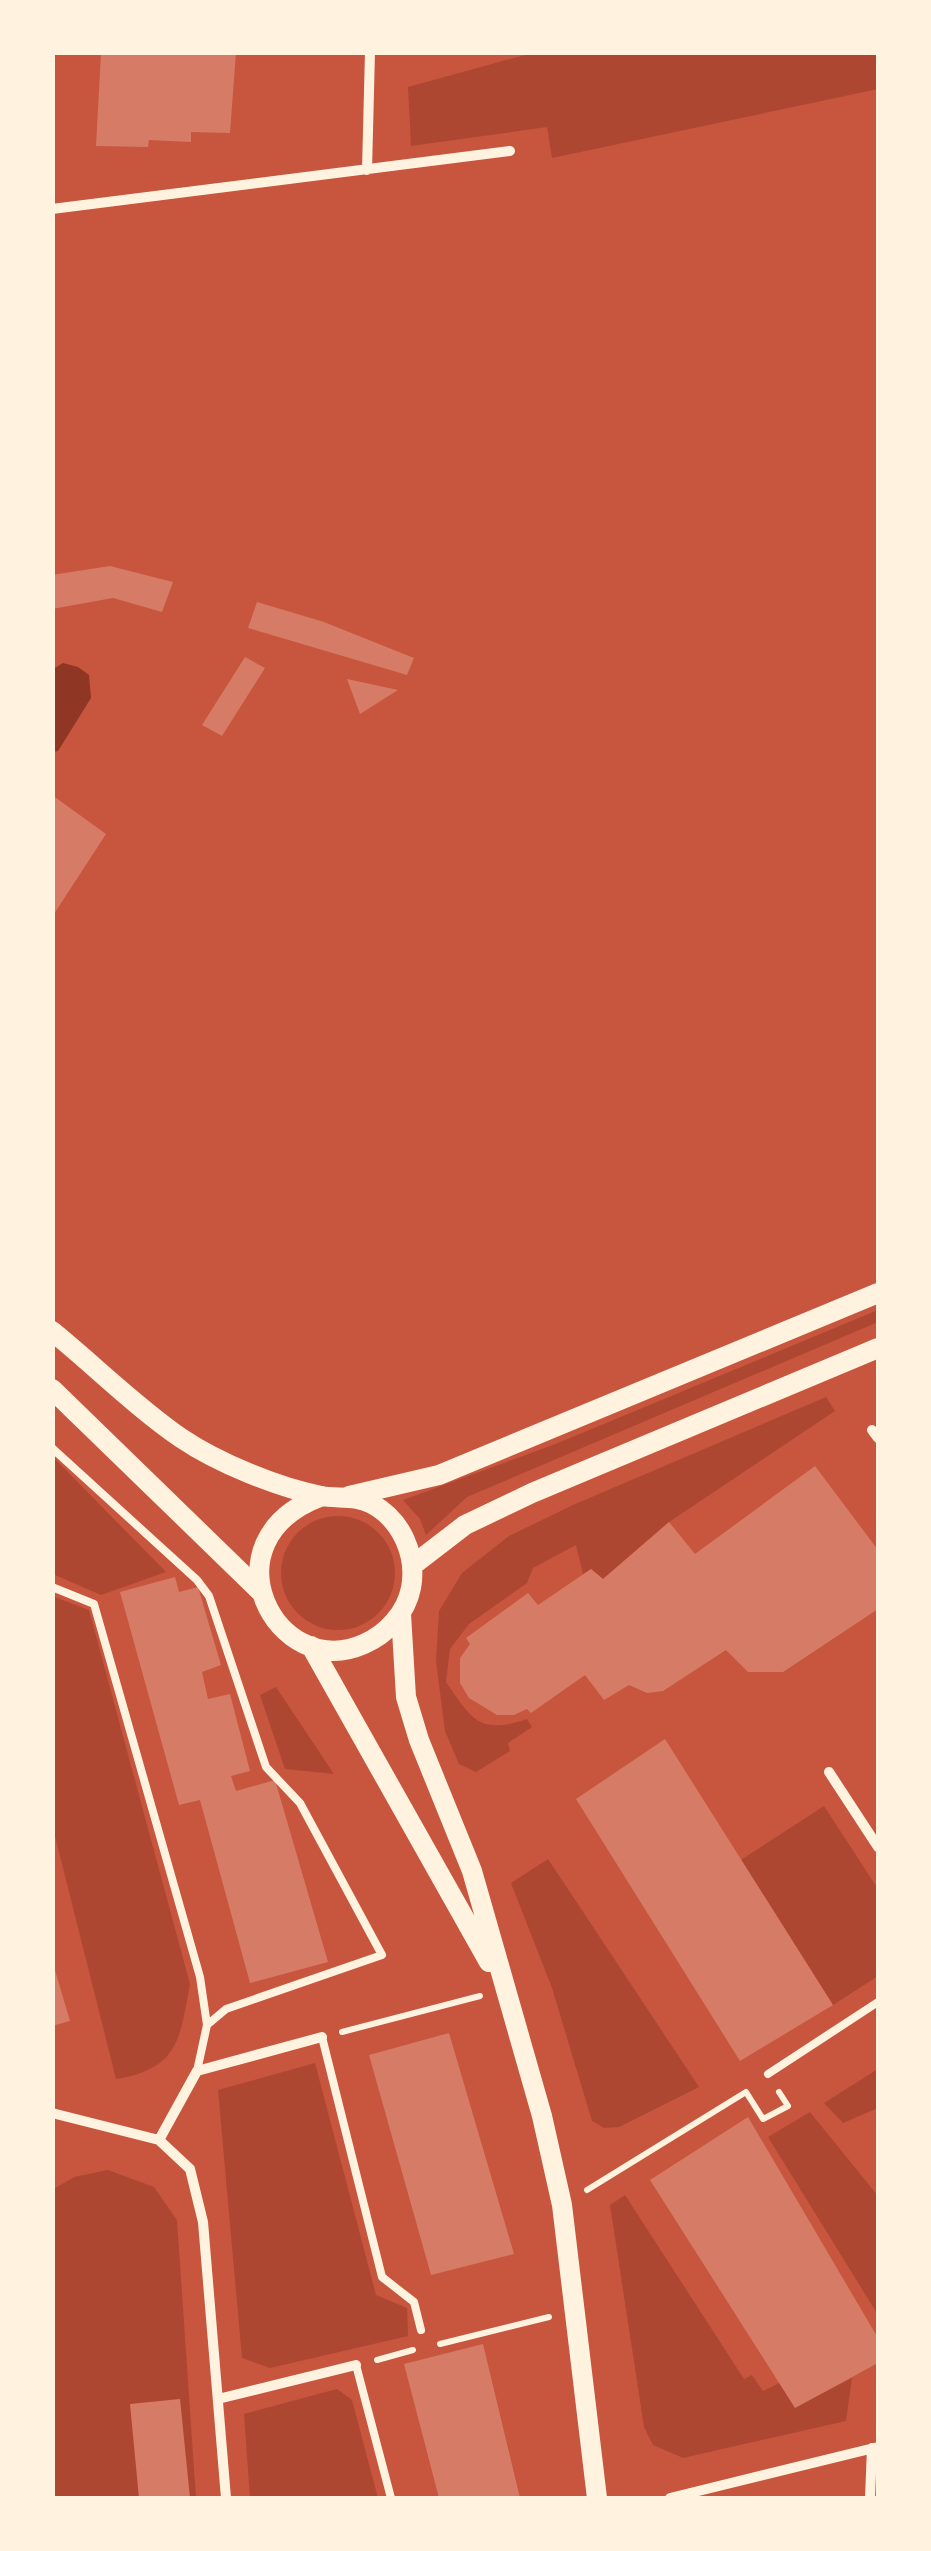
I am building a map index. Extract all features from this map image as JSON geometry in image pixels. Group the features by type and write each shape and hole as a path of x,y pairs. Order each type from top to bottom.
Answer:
{"main road":[{"path":"52,1331 181,1438 238,1468 322,1496 348,1496 455,1468 878,1293"},
{"path":"413,1565 465,1525 532,1493 878,1348"},
{"path":"52,1389 261,1592"},
{"path":"322,1496 298,1505 278,1520 264,1542 258,1567 261,1592 271,1615 288,1634 311,1646 340,1650 362,1645 384,1633 401,1614 411,1590 413,1565 406,1541 392,1519 372,1504 348,1496"},
{"path":"401,1614 410,1711 472,1871 542,2116 562,2205 597,2498"},
{"path":"311,1646 505,1990"}],"street":[{"path":"367,170 370,52"},
{"path":"52,209 510,151"},
{"path":"829,1772 878,1846"},
{"path":"159,2140 196,2071 322,2037"},
{"path":"52,2113 159,2140 190,2169 203,2222 226,2498"},
{"path":"218,2399 356,2365"},
{"path":"670,2498 875,2448 870,2498"}],"lane":[{"path":"52,1448 197,1580 209,1596 266,1768 300,1803 382,1955 226,2009 207,2025"},
{"path":"52,1587 94,1604 200,1977 207,2025 196,2071"},
{"path":"768,2074 878,2002"},
{"path":"322,2037 382,2277 414,2302 421,2330"},
{"path":"356,2365 391,2498"}],"path":[{"path":"322,2037 505,1990"},
{"path":"562,2205 746,2092 763,2119 788,2106 768,2074"},
{"path":"412,2351 574,2310"}],"shaded area":[{"path":"536,52 878,53 878,89 552,158 547,127 411,146 408,87"},
{"path":"63,663 89,675 91,698 58,751 53,752 53,669"},
{"path":"878,1310 878,1322 467,1497 426,1535 420,1519 403,1500 558,1443"},
{"path":"826,1397 835,1411 669,1522 603,1579 591,1569 583,1574 576,1545 533,1568 527,1583 469,1624 450,1649 446,1682 479,1721 498,1725 527,1719 532,1727 508,1743 510,1751 476,1772 459,1764 445,1731 436,1661 439,1611 462,1573 509,1536 573,1505"},
{"path":"55,1459 166,1572 101,1595 53,1574"},
{"path":"338,1516 360,1521 378,1533 390,1551 395,1573 390,1595 378,1613 360,1625 338,1630 316,1625 298,1613 286,1595 281,1573 286,1551 298,1533 316,1521"},
{"path":"52,1596 89,1610 190,1984 173,2048 153,2068 116,2079 53,1828"},
{"path":"276,1687 334,1774 285,1769 260,1695"},
{"path":"824,1806 878,1889 878,1976 833,2005 741,1860"},
{"path":"548,1859 699,2087 619,2127 604,2128 592,2121 552,1988 511,1883"},
{"path":"315,2063 376,2295 407,2308 408,2336 270,2368 242,2358 218,2090"},
{"path":"878,2069 878,2108 843,2123 824,2103"},
{"path":"810,2112 878,2196 878,2315 768,2137"},
{"path":"108,2170 154,2187 177,2220 196,2498 53,2498 52,2190 74,2177"},
{"path":"625,2195 744,2379 752,2375 763,2391 781,2382 796,2407 852,2378 846,2421 683,2458 653,2445 644,2427 610,2205"},
{"path":"337,2389 352,2400 378,2498 250,2498 244,2414"}],"building":[{"path":"236,52 230,133 191,132 191,142 149,140 148,147 96,146 101,53"},
{"path":"110,566 173,582 162,612 113,598 52,609 52,575"},
{"path":"257,602 324,622 414,658 407,675 248,628"},
{"path":"245,657 265,668 222,736 202,725"},
{"path":"347,679 398,690 360,714"},
{"path":"52,795 106,834 52,917"},
{"path":"815,1466 878,1550 878,1609 783,1672 748,1672 726,1650 663,1691 647,1693 629,1685 604,1700 585,1675 531,1713 527,1709 514,1715 497,1715 469,1698 460,1683 460,1658 470,1644 466,1638 528,1593 538,1605 591,1569 603,1579 669,1522 695,1554"},
{"path":"175,1577 179,1592 198,1587 221,1665 202,1672 208,1699 230,1694 250,1771 231,1776 236,1791 275,1780 328,1962 250,1983 200,1800 179,1805 120,1592"},
{"path":"665,1739 833,2005 740,2061 576,1799"},
{"path":"52,1960 70,2021 52,2026"},
{"path":"449,2033 514,2254 431,2275 369,2055"},
{"path":"748,2117 878,2338 878,2363 795,2408 650,2180"},
{"path":"483,2344 520,2498 439,2498 404,2364"},
{"path":"180,2399 190,2498 139,2498 130,2404"}]}
